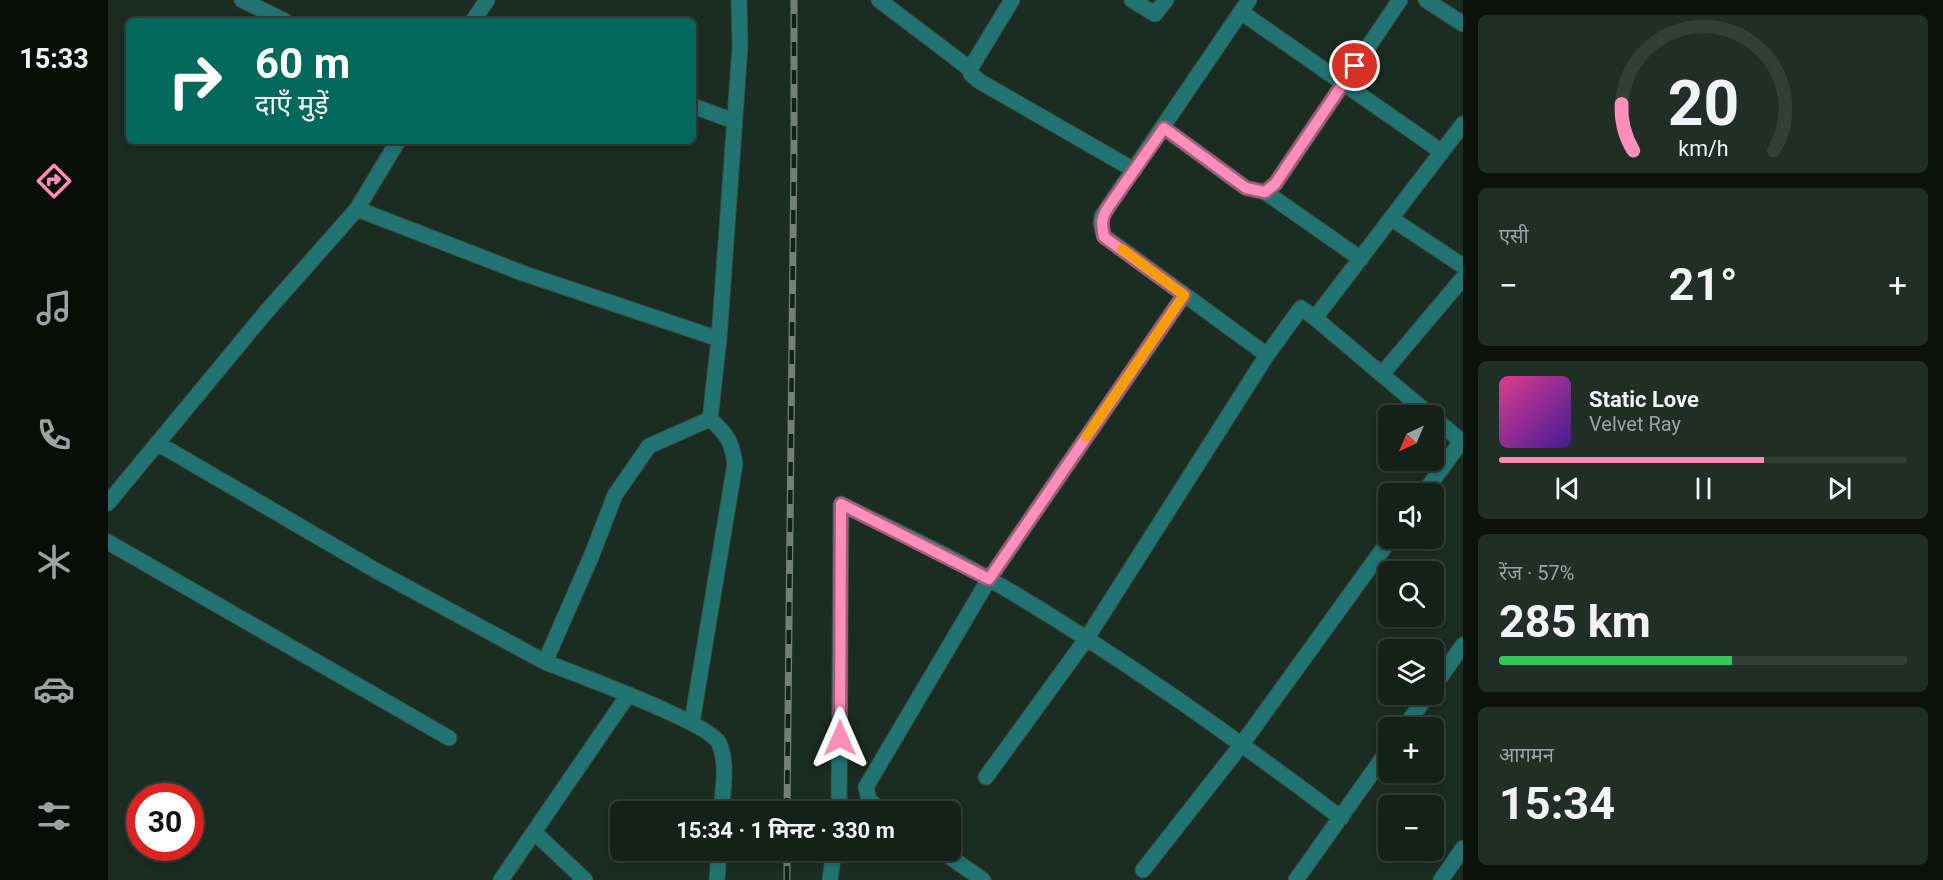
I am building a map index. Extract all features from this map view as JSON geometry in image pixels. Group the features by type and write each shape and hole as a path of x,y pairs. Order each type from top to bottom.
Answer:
{"street":[{"path":"242,0 279,18"},
{"path":"475,18 487,0"},
{"path":"692,722 735,464 729,440 710,419 719,339 740,46 739,0"},
{"path":"879,0 970,69 971,74 979,81 1134,170"},
{"path":"970,69 1012,0"},
{"path":"1132,0 1155,14 1166,0"},
{"path":"1265,192 1275,184 1400,0"},
{"path":"1426,0 1463,24"},
{"path":"1267,355 1104,237 1101,224 1102,216 1245,6 1344,83 1442,152"},
{"path":"696,107 734,121"},
{"path":"1315,318 1463,124"},
{"path":"1164,128 1246,188 1265,192 1361,259"},
{"path":"108,503 266,312 357,208 396,144"},
{"path":"357,208 525,274 719,339"},
{"path":"1392,219 1463,266"},
{"path":"1382,374 1463,278"},
{"path":"870,801 866,788 989,579 1184,295"},
{"path":"986,777 1087,638 1267,355 1301,308 1418,405"},
{"path":"544,662 552,650 615,495 649,446 710,419"},
{"path":"1431,483 1462,440 1444,426"},
{"path":"157,443 375,570 544,662 692,722 718,741 724,762 722,801"},
{"path":"839,801 841,504 989,579 1087,638 1242,744 1341,818"},
{"path":"108,542 449,738"},
{"path":"1143,870 1242,744 1383,549"},
{"path":"1444,672 1463,645"},
{"path":"501,880 628,695"},
{"path":"1296,880 1378,765"},
{"path":"855,801 867,794"},
{"path":"534,832 585,880"},
{"path":"1441,880 1463,848"},
{"path":"717,880 718,861"},
{"path":"830,880 833,861"},
{"path":"956,861 983,880"}],"railway":[{"path":"787,801 794,0"},
{"path":"787,861 787,880"}],"slow traffic":[{"path":"1086,437 1184,295 1122,249"}],"route":[{"path":"840,738 841,504 989,579 1184,295 1104,237 1101,224 1102,216 1164,128 1246,188 1265,192 1275,184 1355,66"}]}
